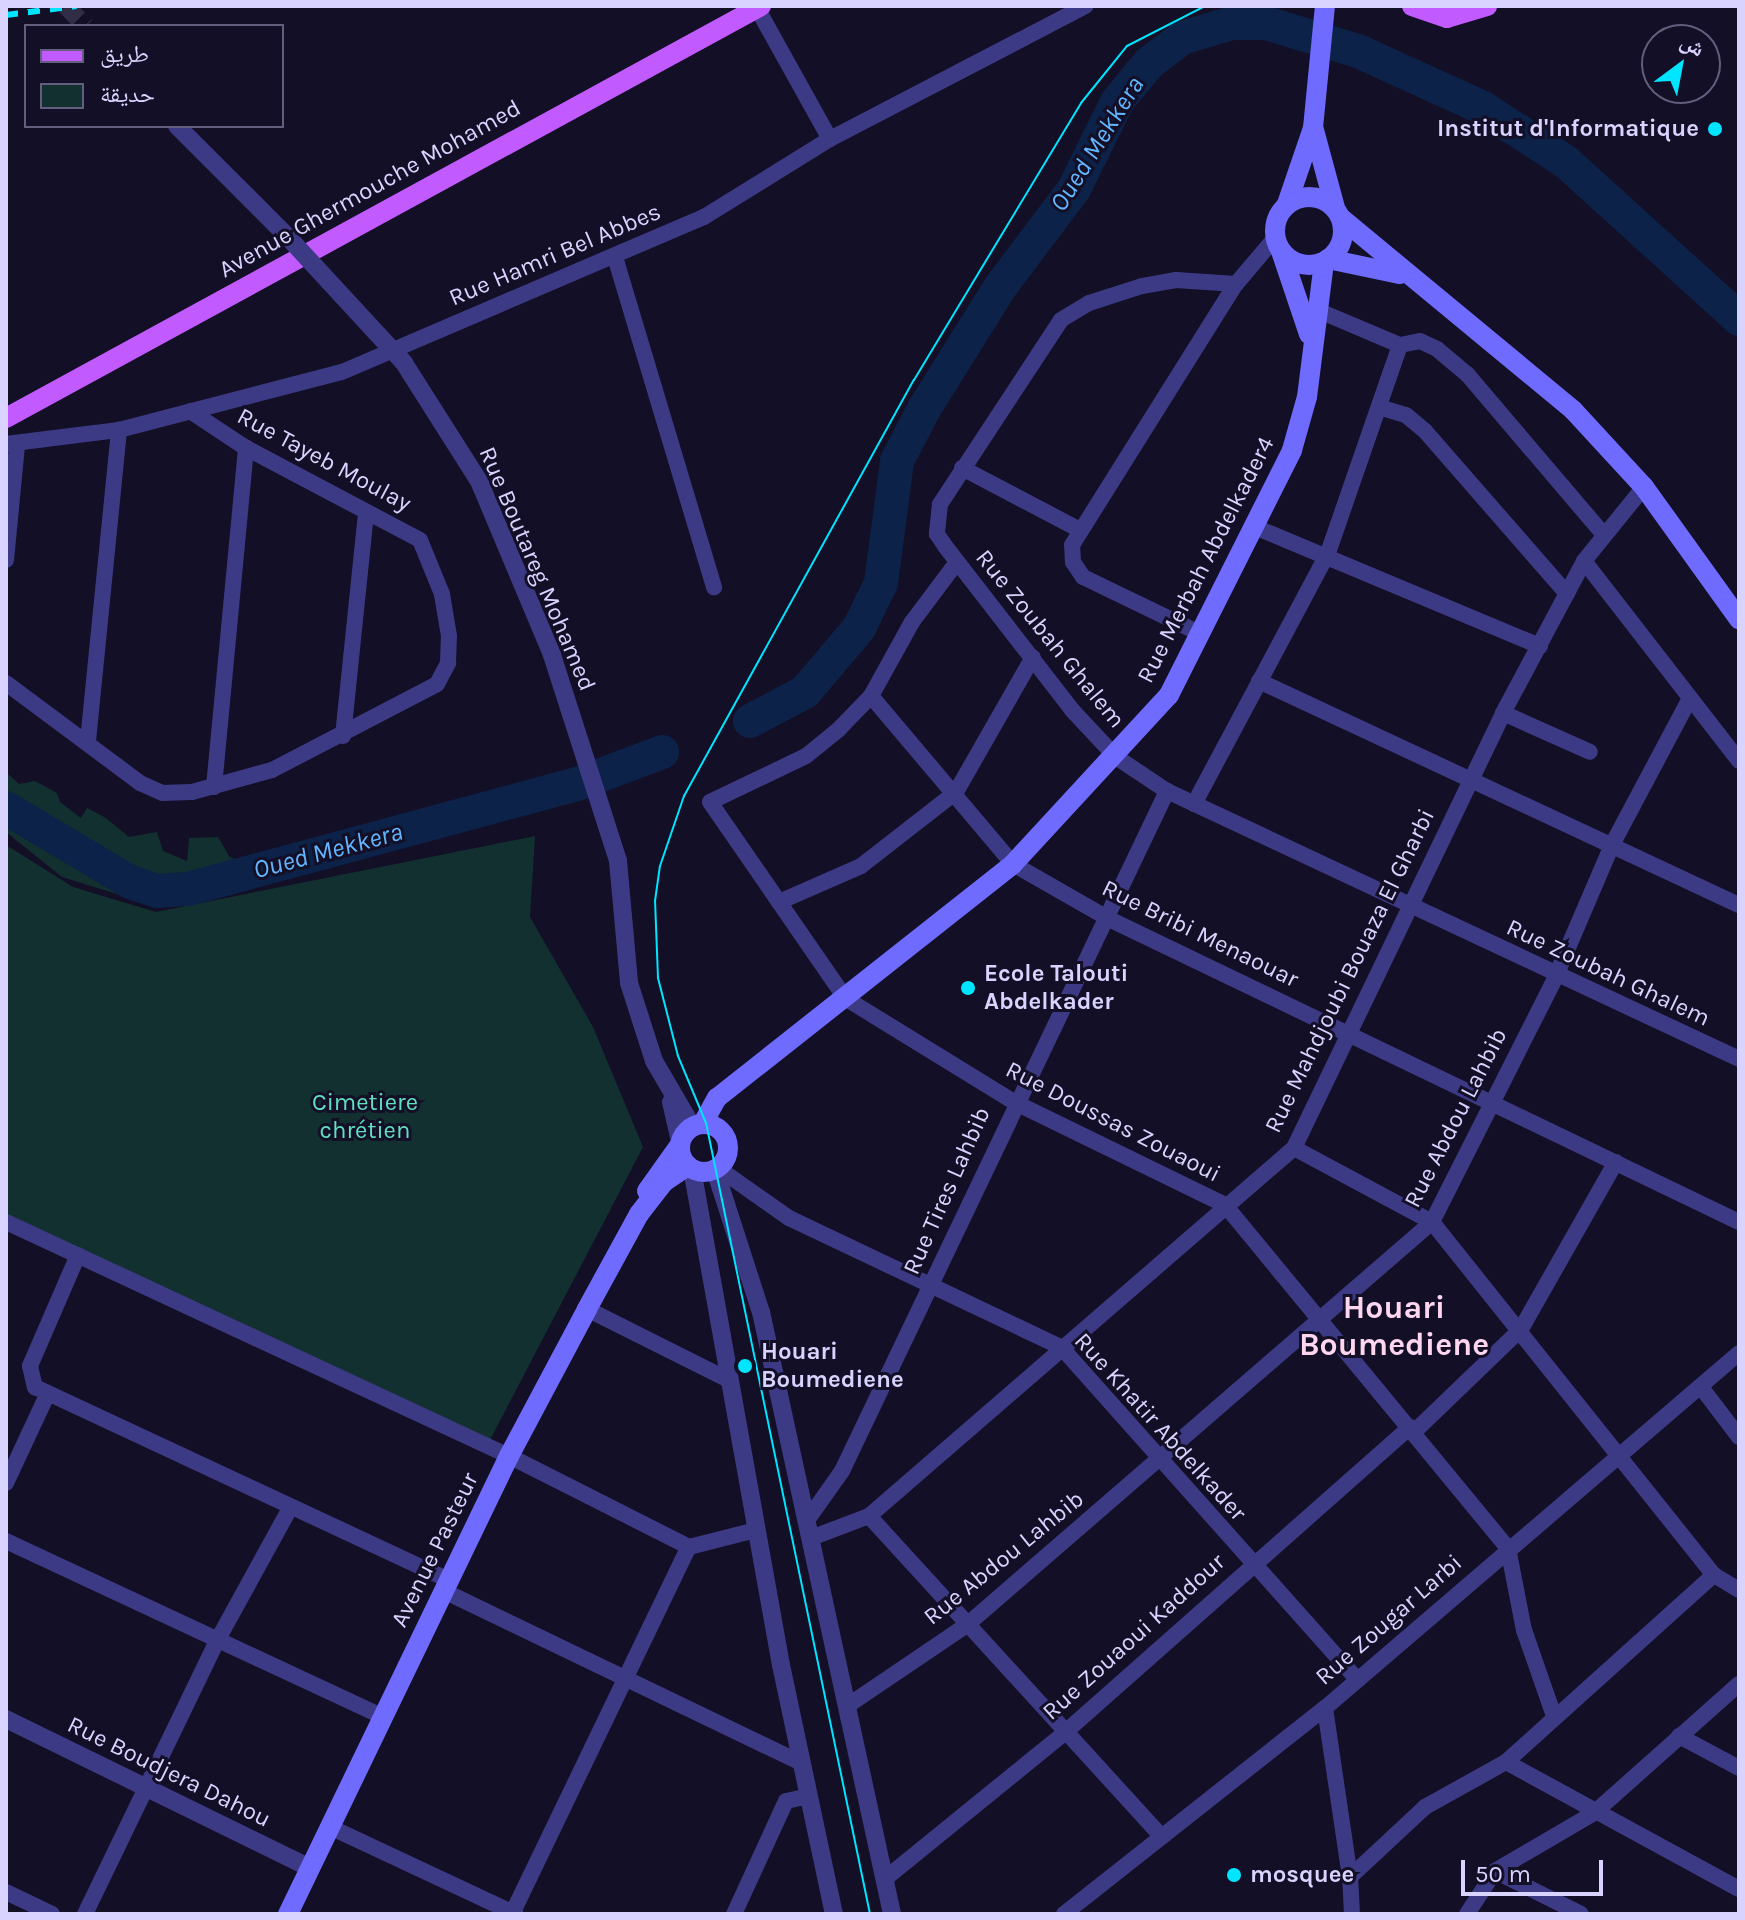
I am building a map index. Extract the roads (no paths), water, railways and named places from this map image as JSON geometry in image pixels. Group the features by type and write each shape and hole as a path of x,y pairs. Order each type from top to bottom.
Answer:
{"main road":[{"path":"1412,6 1447,18 1487,6"},
{"name":"Avenue Ghermouche Mohamed","path":"6,418 759,7"},
{"path":"1311,346 1278,244 1276,220 1287,204 1313,128 1320,90 1324,8"},
{"path":"1313,128 1338,213 1342,241 1326,261"},
{"path":"1287,204 1316,197 1338,213 1406,276 1540,381 1644,487 1739,619"},
{"path":"1278,244 1300,264 1326,261 1406,276"},
{"name":"Rue Merbah Abdelkader4","path":"695,1133 734,1084 1013,864 1116,757 1169,695 1255,527 1303,417 1311,346 1326,261"},
{"path":"690,1168 695,1133"},
{"path":"639,1214 664,1182 690,1168 716,1169 728,1146 695,1133"},
{"path":"639,1214 655,1174 695,1133"},
{"name":"Avenue Pasteur","path":"288,1914 509,1456 639,1214"}],"street":[{"name":"Rue Hamri Bel Abbes","path":"11,445 119,430 342,372 704,217 830,139 1085,6"},
{"path":"759,7 830,139"},
{"name":"Rue Boutareg Mohamed","path":"179,128 287,236 404,363 479,481 589,761 613,842 629,983 667,1088 695,1133"},
{"path":"1199,633 1083,577 1071,553 1080,530 1236,284 1278,244"},
{"path":"615,257 714,587"},
{"name":"Rue Zoubah Ghalem","path":"1236,284 1176,280 1142,286 1089,303 1061,320 962,468 936,517 937,534 1116,757 1167,791 1555,978 1739,1059"},
{"path":"1317,310 1400,345 1420,341 1467,374 1603,534"},
{"path":"1194,804 1328,553 1400,345"},
{"path":"1379,407 1406,415 1425,431 1567,594"},
{"name":"Rue Tayeb Moulay","path":"6,683 88,741 140,783 162,793 214,787 272,770 421,697 448,663 449,636 431,559 420,540 246,448 190,411"},
{"path":"88,741 119,430"},
{"path":"6,560 11,445"},
{"path":"214,787 246,448"},
{"path":"962,468 1080,530"},
{"name":"Rue Mahdjoubi Bouaza El Gharbi","path":"811,1538 869,1516 1294,1148 1503,713 1584,561 1644,487"},
{"path":"343,736 366,512"},
{"path":"1255,527 1328,553 1540,646"},
{"path":"1584,561 1688,702 1739,761"},
{"path":"871,696 912,622 957,562"},
{"path":"779,902 861,866 956,792 1033,657"},
{"path":"1259,681 1613,843 1739,905"},
{"name":"Rue Bribi Menaouar","path":"871,696 956,792 1013,864 1109,919 1739,1222"},
{"name":"Rue Doussas Zouaoui","path":"871,696 806,756 710,802 845,998 1014,1102 1225,1205 1508,1548"},
{"name":"Rue Abdou Lahbib","path":"850,1704 968,1624 1432,1222 1555,978 1613,843 1688,702"},
{"path":"1503,713 1590,752"},
{"name":"Rue Tires Lahbib","path":"808,1519 842,1471 931,1286 1014,1102 1109,919 1167,791"},
{"path":"1294,1148 1432,1222 1622,1454 1714,1575 1739,1590"},
{"name":"Rue Zouaoui Kaddour","path":"886,1878 1062,1735 1250,1565 1412,1430 1521,1329 1616,1162"},
{"path":"690,1168 756,1530 834,1914"},
{"path":"716,1169 761,1312 850,1704 892,1914"},
{"name":"Rue Khatir Abdelkader","path":"716,1169 789,1218 1061,1347 1162,1459 1250,1565 1358,1680"},
{"path":"6,1222 509,1456 689,1547 756,1530"},
{"path":"78,1255 30,1366 41,1391 290,1508 446,1585 624,1680 802,1763"},
{"path":"587,1309 727,1379"},
{"name":"Rue Zougar Larbi","path":"1064,1914 1159,1834 1325,1708 1739,1353"},
{"path":"1701,1387 1739,1437"},
{"path":"6,1483 41,1391"},
{"path":"85,1914 144,1786 217,1641 290,1508"},
{"path":"869,1516 968,1624 1062,1735 1159,1834"},
{"path":"6,1541 383,1717"},
{"path":"330,1827 514,1913 689,1547"},
{"path":"1508,1548 1524,1630 1554,1716"},
{"path":"1350,1877 1425,1807 1506,1762 1714,1575"},
{"path":"1467,1914 1495,1871 1594,1813 1739,1684"},
{"path":"1325,1708 1350,1877 1352,1914"},
{"name":"Rue Boudjera Dahou","path":"6,1719 310,1868"},
{"path":"1679,1736 1739,1768"},
{"path":"1506,1762 1594,1813 1739,1889"},
{"path":"734,1914 786,1801 809,1796"},
{"path":"1495,1871 1581,1914"},
{"path":"6,1892 52,1914"}],"waterway":[{"name":"Oued Mekkera","path":"750,721 805,692 859,628 881,583 897,461 924,409 1001,286 1074,189 1117,102 1149,63 1182,38 1232,23 1266,23 1358,51 1483,108 1566,162 1739,319"},
{"name":"Oued Mekkera","path":"6,808 130,882 158,891 188,889 577,784 662,752"}],"tunnel":[{"path":"66,6 83,24"}],"tram line":[{"path":"870,1914 706,1123 678,1056 658,978 655,901 660,866 684,796 914,380 1081,103 1127,46 1205,6"}],"railway":[{"path":"6,15 76,6"}],"place":[{"name":"Institut d'Informatique","path":"1715,129"},
{"name":"Ecole Talouti Abdelkader","path":"968,988"},
{"name":"Houari Boumediene","path":"745,1366"},
{"name":"mosquee","path":"1234,1875"}],"district":[{"name":"Houari Boumediene","path":"1394,1328"}],"park label":[{"name":"Cimetiere chrétien","path":"365,1117"}]}
